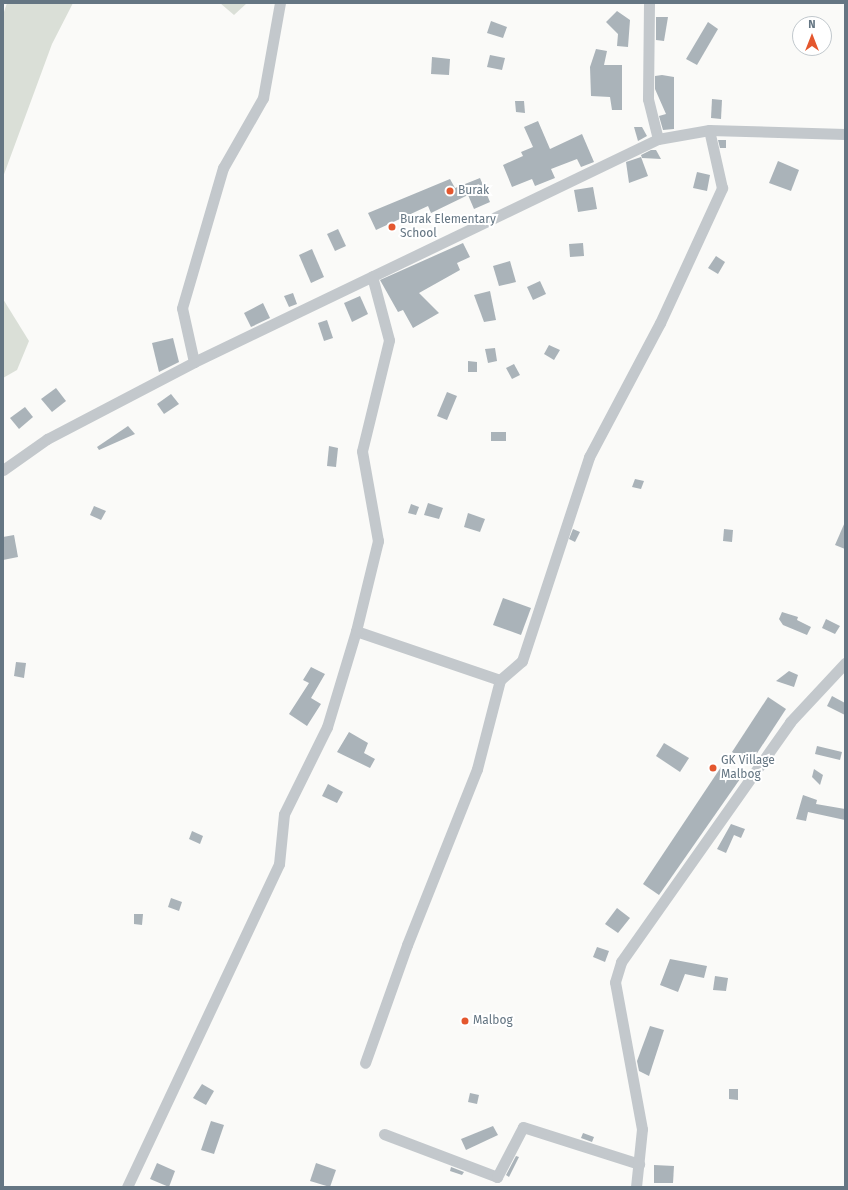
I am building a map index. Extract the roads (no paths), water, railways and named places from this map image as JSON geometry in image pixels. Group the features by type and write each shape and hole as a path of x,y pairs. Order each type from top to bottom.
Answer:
{"street":[{"path":"194,362 182,308 223,168 263,98 280,3"},
{"path":"649,3 648,100 658,138"},
{"path":"3,470 47,439 194,362 658,138 709,130 845,134"},
{"path":"365,1063 407,945 477,769 500,680 522,661 589,457 660,323 722,188 709,130"},
{"path":"127,1187 279,864 284,814 328,727 356,631 378,541 362,451 389,340 372,276"},
{"path":"356,631 500,680"},
{"path":"636,1187 640,1164 642,1130 615,982 621,962 790,722 845,663"},
{"path":"384,1134 497,1177 523,1127 640,1164"}],"place":[{"name":"Burak","path":"450,191"},
{"name":"Burak Elementary School","path":"392,227"},
{"name":"GK Village Malbog","path":"713,768"},
{"name":"Malbog","path":"465,1021"}]}
